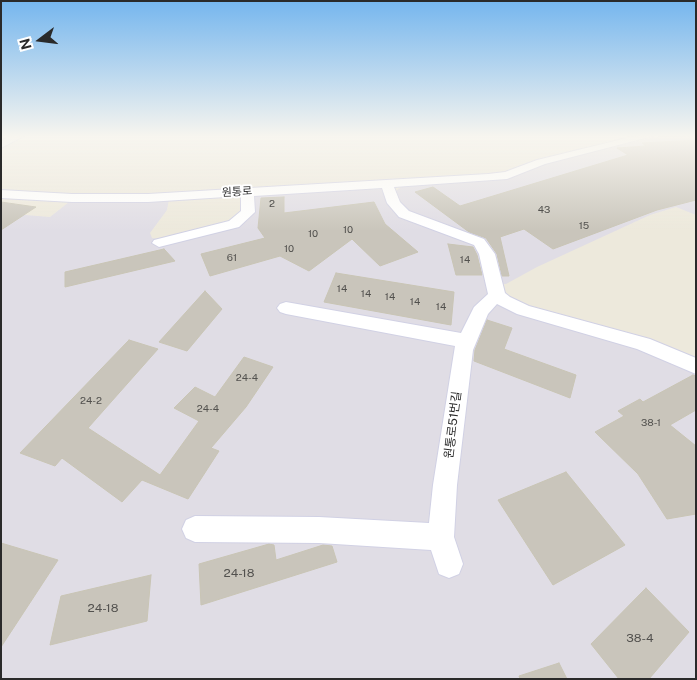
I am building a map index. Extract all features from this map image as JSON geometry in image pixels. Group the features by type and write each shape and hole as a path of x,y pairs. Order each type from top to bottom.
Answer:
{"street":[{"name":"원통로","path":"1,194 111,199 387,185 497,177 524,168"},
{"path":"387,185 394,203 404,214 479,242 487,254 498,295 523,310 643,344 696,366"},
{"path":"159,243 234,224 248,212 247,191"},
{"path":"286,308 466,341"}],"lane":[{"name":"원통로51번길","path":"449,564 441,537 454,412 463,350 480,311 498,295"},
{"path":"195,529 319,530 441,537"}],"shaded area":[{"path":"535,168 696,168 696,215 676,207 650,215 537,267 506,284 502,284 483,240 470,233 415,216 403,207 396,191 401,187 503,179"},
{"path":"381,189 396,214 401,218 465,238 478,246 491,292 696,370 696,679 1,679 1,213 50,217 69,202 169,199 167,210 150,233 152,238 157,239 232,221 242,213 244,194"}],"building":[{"path":"586,168 696,168 696,200 657,210 553,249 524,229 500,237 509,276 502,276 497,254 486,238 469,232 415,192 433,187 460,206"},
{"path":"284,197 284,213 374,202 385,224 418,252 380,266 352,239 309,271 280,256 210,276 201,254 265,238 258,228 261,198"},
{"path":"1,202 36,207 1,230"},
{"path":"448,244 473,247 482,275 456,275"},
{"path":"164,249 175,261 65,287 65,272"},
{"path":"336,273 454,292 451,325 324,302"},
{"path":"205,291 222,309 187,351 159,342"},
{"path":"487,320 512,328 504,349 576,375 570,398 474,361 475,350"},
{"path":"129,340 158,349 88,428 160,475 199,421 174,408 195,387 215,397 244,357 273,367 246,407 211,448 219,451 188,499 142,480 122,502 62,458 55,466 20,453"},
{"path":"693,375 696,376 696,410 670,425 696,446 696,514 667,519 638,474 595,432 624,416 618,411 640,399 643,402"},
{"path":"566,472 625,545 553,585 498,500"},
{"path":"1,543 58,560 1,647"},
{"path":"269,544 274,545 276,560 323,545 332,546 337,562 201,605 199,564"},
{"path":"151,575 147,621 50,645 61,596"},
{"path":"646,588 689,632 649,679 619,679 591,644"},
{"path":"559,663 567,679 520,679 519,676"}]}
